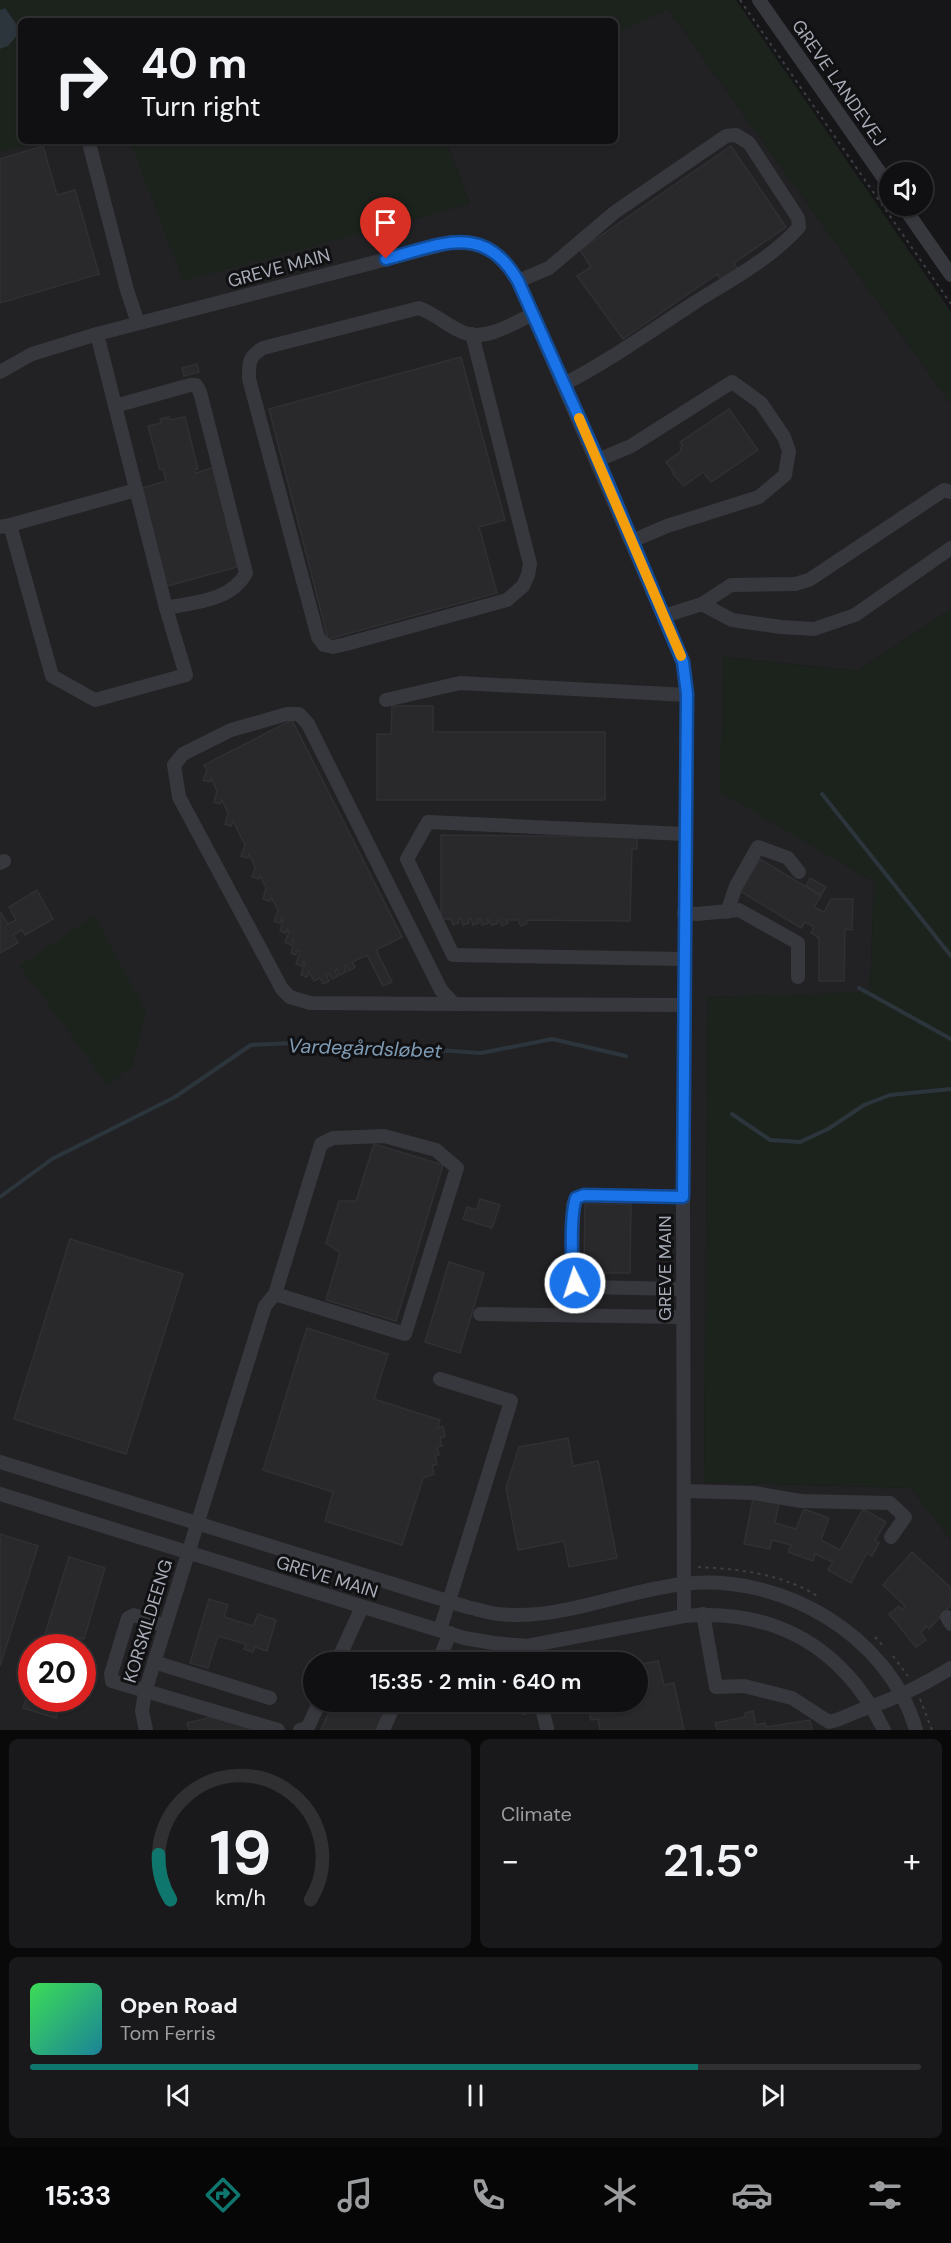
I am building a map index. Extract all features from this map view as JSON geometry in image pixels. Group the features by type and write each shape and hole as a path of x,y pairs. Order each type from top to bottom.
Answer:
{"street":[{"name":"GREVE LANDEVEJ","path":"759,0 879,171"},
{"path":"518,281 549,268 615,212 726,136 736,135 749,143 798,218 799,227 790,237 747,269 594,368 564,384"},
{"path":"89,144 127,290 138,323"},
{"path":"910,216 951,275"},
{"name":"GREVE MAIN","path":"0,372 32,354 97,334 453,242 473,242 492,250 508,263 518,281 598,460 683,662 687,694 683,1197 684,1616"},
{"path":"472,334 530,564 524,586 507,600 346,644 333,647 324,645 318,637 249,379 249,363 254,354 263,348 419,308 434,313 466,334 472,334 480,335 533,314"},
{"path":"97,334 166,609 186,675 95,700 52,676 5,526 136,490"},
{"path":"598,460 631,446 732,382 761,403 784,437 789,451 785,475 759,496 667,526 632,541"},
{"path":"115,406 196,385 201,392 246,573 240,584 226,595 166,609"},
{"path":"664,616 702,604 731,585 795,584 809,580 945,490 951,492"},
{"path":"702,604 732,620 814,629 855,615 951,548"},
{"path":"386,700 460,682 687,694"},
{"path":"454,1004 441,990 308,724 299,714 287,714 231,730 183,754 174,765 179,797 282,989 290,997 310,1003 454,1004 684,1005"},
{"path":"684,959 453,955 407,859 428,822 685,834"},
{"path":"727,912 736,885 758,847 788,858 799,872"},
{"path":"684,913 739,910 798,943 798,977"},
{"path":"196,1523 265,1306 275,1294 321,1144 333,1138 384,1136 436,1150 457,1168 405,1334 275,1294"},
{"path":"683,1197 584,1195 576,1198 573,1205 572,1272 575,1283 584,1287 683,1289"},
{"path":"480,1314 683,1317"},
{"path":"440,1379 511,1401 449,1601 440,1652"},
{"name":"GREVE MAIN","path":"0,1462 497,1614 523,1615 555,1612 683,1584 723,1584 780,1594 835,1622 858,1640 881,1665 902,1694 916,1730"},
{"path":"684,1491 754,1493 801,1501 890,1503 905,1517 891,1537"},
{"name":"GREVE MAIN","path":"0,1494 362,1607 445,1632 494,1643 527,1646 702,1614 738,1616 771,1624 802,1638 826,1653 841,1667 873,1707 884,1730"},
{"name":"KORSKILDEENG","path":"146,1730 142,1711 145,1692 196,1523"},
{"path":"343,1652 362,1607"},
{"path":"702,1614 716,1687 744,1686 792,1698 829,1722 845,1719 863,1709 915,1689 951,1668"},
{"path":"165,1626 134,1615 128,1618 111,1674 112,1681 278,1730"},
{"path":"527,1646 528,1652"},
{"path":"154,1662 270,1698"},
{"path":"300,1730 308,1727 315,1712"},
{"path":"383,1730 391,1712"},
{"path":"543,1712 547,1728"}],"path":[{"path":"740,0 951,303"}],"shaded area":[{"path":"0,0 736,0 879,208 879,216 885,216 951,312 951,404 668,9 618,33 618,18 18,18 18,144 27,144 0,152 0,49 8,46 5,8 0,10"},
{"path":"5,8 18,27 18,34 8,46 0,49 0,10"},
{"path":"668,9 951,404 951,609 857,671 724,657 721,792 874,882 870,993 708,997 704,1482 911,1488 951,1540 951,1730 0,1730 0,144 18,141 18,144 148,144 470,204 447,144 618,144 618,32"},
{"path":"131,144 447,144 470,204 183,281"},
{"path":"951,609 951,1540 911,1488 704,1482 708,997 870,992 874,882 720,792 723,657 857,671"},
{"path":"94,915 146,1011 133,1065 108,1086 20,966"}],"building":[{"path":"43,146 57,195 75,190 99,274 0,303 0,159"},
{"path":"731,146 786,227 734,263 739,271 723,283 717,274 623,339 577,276 591,267 580,250"},
{"path":"461,357 505,520 479,527 497,593 328,639 269,409"},
{"path":"197,364 199,372 184,376 182,368"},
{"path":"729,409 758,450 711,482 703,472 684,486 666,462 680,452 682,445 680,442"},
{"path":"169,417 170,420 185,417 198,469 195,469 196,473 214,467 241,566 167,586 142,488 166,481 163,469 160,470 148,426 161,423 160,419"},
{"path":"392,706 433,706 433,732 605,732 605,800 377,800 377,734 391,734"},
{"path":"292,720 402,937 376,950 392,982 383,986 367,955 352,962 355,967 349,971 346,965 344,967 346,972 340,975 337,969 335,971 338,976 332,979 329,974 326,975 329,981 323,984 320,978 314,981 309,972 307,977 301,975 305,963 304,961 302,966 296,964 300,952 298,950 296,955 291,953 293,939 291,945 285,942 289,932 287,929 286,933 280,931 282,918 280,923 274,921 278,910 271,897 270,901 263,899 266,888 260,875 259,879 252,877 255,867 249,854 248,858 241,856 245,845 233,821 231,826 225,824 228,813 222,800 220,804 214,802 217,791 211,778 210,782 203,780 207,770 204,765"},
{"path":"441,835 637,837 637,849 632,849 630,921 526,920 527,923 521,926 518,920 507,920 508,923 502,926 499,920 497,920 498,923 492,925 487,919 489,923 482,925 478,919 479,923 473,925 471,919 468,919 469,923 463,925 461,919 458,919 459,923 453,925 451,919 441,919"},
{"path":"760,859 821,896 814,907 824,912 831,899 853,899 852,930 845,929 844,981 819,981 819,938 811,933 814,927 805,922 801,928 740,891"},
{"path":"810,878 826,887 821,895 806,886"},
{"path":"37,890 53,919 25,935 22,930 13,935 18,943 0,953 0,913 8,924 16,920 9,907"},
{"path":"374,1144 443,1165 396,1321 326,1300 340,1253 326,1243 339,1201 356,1201"},
{"path":"480,1199 500,1205 492,1228 463,1219 467,1207 477,1210"},
{"path":"585,1204 631,1204 630,1273 584,1273"},
{"path":"70,1239 183,1274 126,1454 14,1419"},
{"path":"449,1262 484,1273 460,1353 425,1342"},
{"path":"307,1328 388,1354 374,1399 440,1420 438,1428 443,1427 445,1436 440,1438 442,1446 437,1447 439,1455 435,1456 437,1464 432,1466 434,1474 423,1478 402,1545 325,1521 333,1492 263,1470"},
{"path":"568,1438 573,1466 598,1461 617,1558 569,1567 564,1541 518,1550 506,1488 519,1447"},
{"path":"753,1499 779,1504 775,1523 796,1529 804,1509 829,1518 821,1540 840,1550 863,1509 886,1522 875,1540 879,1543 872,1556 867,1553 851,1583 828,1570 833,1562 815,1554 813,1561 788,1552 791,1545 772,1540 770,1549 744,1544"},
{"path":"0,1534 38,1546 0,1666"},
{"path":"912,1552 951,1588 951,1605 929,1629 926,1626 921,1633 926,1640 916,1647 889,1614 899,1606 902,1610 905,1606 883,1585"},
{"path":"69,1557 105,1568 85,1634 45,1634"},
{"path":"209,1599 228,1605 224,1617 253,1626 258,1614 276,1620 267,1651 255,1647 253,1652 244,1649 246,1644 218,1636 208,1668 190,1663"},
{"path":"658,1661 664,1685 674,1683 684,1730 600,1730 598,1719 591,1720 589,1712 648,1712 648,1663"},
{"path":"753,1711 756,1725 765,1723 766,1727 810,1720 812,1730 717,1730 715,1723 745,1717 745,1713"},
{"path":"36,1712 58,1712 56,1718"},
{"path":"329,1712 373,1712 384,1717 378,1730 321,1730"},
{"path":"212,1717 254,1730 189,1730 187,1723"}],"waterway":[{"path":"822,794 951,956"},
{"path":"859,988 951,1039"},
{"name":"Vardegårdsløbet","path":"0,1197 52,1159 175,1097 251,1045 317,1042 481,1053 552,1039 626,1056"},
{"name":"Vardegårdsløbet","path":"732,1114 770,1140 800,1142 828,1129 864,1105 890,1095 951,1089"}],"slow traffic":[{"path":"579,418 681,656"}],"route":[{"path":"386,259 453,242 473,242 492,250 508,263 598,460 683,662 687,694 683,1197 584,1195 576,1198 573,1205 572,1272 575,1283"}]}
